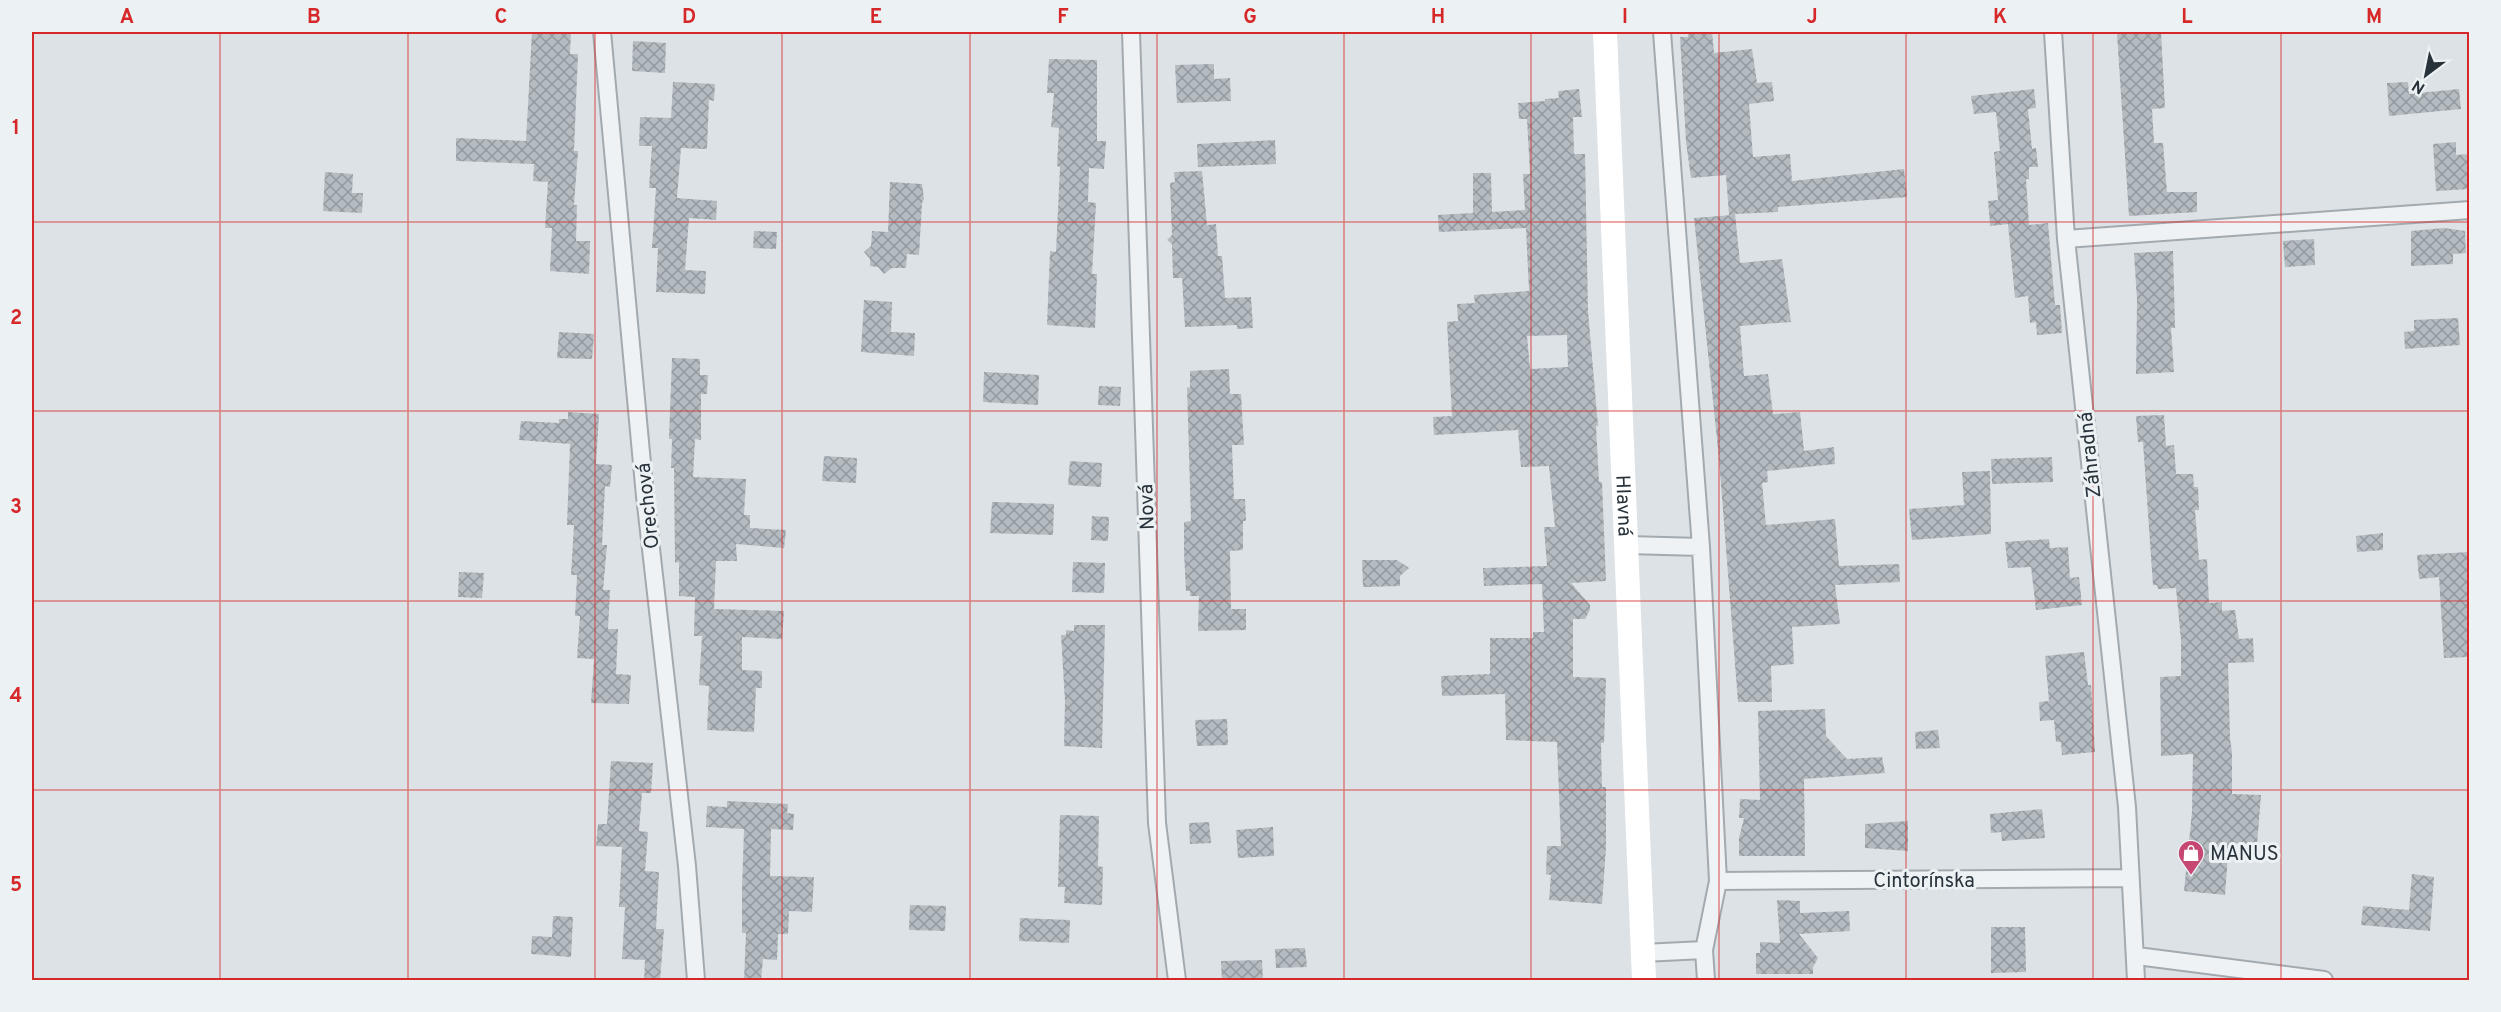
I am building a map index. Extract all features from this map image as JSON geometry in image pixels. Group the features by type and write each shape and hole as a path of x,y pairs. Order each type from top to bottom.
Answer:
{"main road":[{"name":"Hlavná","path":"1610,32 1644,981"}],"street":[{"name":"Orechová","path":"602,32 645,496 686,854 696,981"},
{"name":"Nová","path":"1131,32 1157,823 1177,981"},
{"path":"1662,32 1701,547 1718,881 1704,950 1706,981"},
{"name":"Záhradná","path":"2053,32 2066,239 2127,807 2137,956 2136,981"},
{"path":"2066,239 2469,210"},
{"path":"1627,545 1701,547"},
{"name":"Cintorínska","path":"1718,881 2130,878"},
{"path":"1643,953 1704,950"},
{"path":"2137,956 2324,981"}],"building":[{"path":"532,32 571,32 570,54 578,54 574,151 578,151 574,205 577,205 576,241 590,241 589,274 550,271 552,228 545,228 548,182 533,181 534,164 456,161 456,138 526,141"},
{"path":"1688,32 1712,32 1714,53 1752,49 1757,83 1772,82 1774,101 1749,104 1753,157 1790,154 1792,181 1904,169 1907,197 1778,207 1778,212 1735,214 1740,263 1782,259 1791,322 1740,326 1744,376 1768,374 1773,414 1800,412 1804,451 1834,447 1835,464 1767,471 1768,482 1762,483 1766,525 1835,519 1839,566 1899,564 1900,582 1835,585 1840,624 1792,627 1794,664 1771,666 1772,702 1738,702 1719,459 1694,218 1733,215 1729,215 1726,175 1691,178 1686,142 1680,37 1688,37"},
{"path":"2161,32 2165,108 2152,109 2154,143 2163,143 2167,192 2197,192 2197,212 2129,216 2117,34"},
{"path":"633,41 666,43 665,73 632,71"},
{"path":"1049,59 1097,60 1097,141 1106,141 1104,169 1089,168 1088,202 1096,203 1092,274 1097,274 1095,328 1047,325 1050,251 1056,252 1060,167 1057,166 1059,128 1051,127 1054,93 1047,93"},
{"path":"1214,64 1214,79 1230,78 1231,101 1177,103 1175,65"},
{"path":"673,82 715,84 714,101 709,100 707,149 681,148 677,198 717,201 716,220 689,218 685,270 706,271 705,294 656,292 658,248 652,248 656,188 649,188 652,146 639,146 640,117 671,118"},
{"path":"2408,82 2409,94 2459,89 2461,109 2389,116 2387,83"},
{"path":"1579,89 1582,117 1573,117 1574,154 1585,154 1588,311 1598,426 1596,426 1599,482 1602,482 1606,581 1571,583 1590,605 1585,619 1573,619 1573,677 1606,678 1604,743 1601,743 1602,787 1606,787 1606,847 1602,904 1549,900 1551,875 1546,874 1547,846 1561,846 1557,742 1506,740 1505,694 1442,696 1441,676 1490,674 1490,638 1533,638 1533,632 1544,632 1542,584 1484,586 1483,568 1547,566 1544,527 1555,527 1549,466 1521,467 1518,430 1434,435 1433,417 1452,416 1447,322 1458,321 1457,304 1475,303 1474,295 1529,291 1526,228 1439,232 1438,215 1473,213 1473,173 1491,173 1492,212 1525,210 1523,174 1530,174 1527,119 1519,119 1518,103 1559,98 1558,91","holes":["1567,335 1568,367 1530,369 1527,336"]},
{"path":"2034,89 2036,108 2028,109 2032,149 2036,148 2038,167 2029,167 2029,179 2026,179 2029,225 2048,223 2055,305 2060,305 2062,333 2037,335 2036,322 2030,323 2028,296 2015,298 2008,224 1990,226 1988,201 1998,200 1994,152 2000,151 1996,112 1974,114 1971,96"},
{"path":"1275,140 1276,164 1198,167 1197,144"},
{"path":"2456,142 2456,155 2469,154 2469,189 2436,191 2433,144"},
{"path":"1202,171 1207,225 1216,224 1218,256 1222,256 1225,298 1251,297 1253,328 1237,329 1237,325 1185,327 1182,278 1173,278 1172,244 1167,240 1172,235 1170,183 1175,182 1174,172"},
{"path":"325,172 353,174 352,193 363,193 362,213 323,211"},
{"path":"890,182 922,184 924,199 919,255 907,254 906,268 892,268 884,274 878,267 870,266 870,259 864,252 871,246 872,231 888,232"},
{"path":"2444,228 2465,231 2466,253 2453,254 2453,264 2411,266 2411,231"},
{"path":"754,231 777,232 776,249 753,248"},
{"path":"2314,239 2315,265 2285,267 2283,241"},
{"path":"2173,251 2175,328 2171,328 2174,372 2136,374 2137,300 2134,253"},
{"path":"864,300 892,302 891,332 915,333 914,356 861,352"},
{"path":"2458,318 2460,345 2405,349 2404,332 2414,331 2414,320"},
{"path":"559,332 594,334 592,359 557,358"},
{"path":"672,358 700,359 700,375 708,375 707,394 701,394 701,440 695,439 693,477 746,479 744,515 750,515 750,528 786,530 784,548 736,544 737,561 716,561 714,609 784,611 782,639 742,637 742,670 762,671 762,688 756,688 754,732 707,730 709,686 699,685 702,636 694,636 695,597 679,596 679,562 675,563 674,468 671,468 672,439 669,439"},
{"path":"1229,369 1230,394 1241,394 1244,445 1232,445 1234,499 1245,499 1246,521 1243,521 1243,550 1230,551 1231,609 1246,609 1246,630 1198,631 1199,596 1190,596 1190,591 1186,591 1184,552 1184,522 1191,521 1187,387 1190,388 1190,371"},
{"path":"984,372 1039,375 1038,405 983,402"},
{"path":"1099,386 1121,387 1120,406 1098,405"},
{"path":"568,412 599,414 596,464 612,465 610,487 605,486 602,545 607,545 603,590 610,590 608,629 618,629 616,674 631,675 629,704 591,703 594,659 577,658 580,616 575,616 577,575 571,575 574,525 567,525 570,444 519,440 521,421 559,423 559,419 568,419"},
{"path":"2164,415 2166,446 2174,445 2176,474 2193,474 2194,487 2198,487 2199,510 2195,510 2199,560 2207,559 2209,603 2222,602 2222,611 2235,610 2239,639 2253,638 2254,662 2228,663 2232,794 2261,795 2257,845 2229,843 2225,895 2184,891 2192,812 2193,754 2161,756 2160,677 2181,676 2181,640 2176,588 2158,589 2157,585 2153,585 2143,442 2138,442 2136,416"},
{"path":"824,456 857,458 856,483 822,481"},
{"path":"2052,457 2053,482 1992,484 1991,459"},
{"path":"1070,461 1102,463 1101,487 1068,485"},
{"path":"1990,471 1991,534 1912,540 1909,509 1964,505 1962,472"},
{"path":"992,502 1054,504 1053,535 990,533"},
{"path":"1092,516 1109,517 1108,541 1091,540"},
{"path":"2383,533 2383,550 2357,552 2356,536"},
{"path":"2049,539 2050,548 2068,547 2070,578 2079,577 2082,605 2036,610 2031,567 2008,568 2005,542"},
{"path":"2469,552 2469,657 2444,658 2439,577 2419,579 2417,555"},
{"path":"1362,560 1397,560 1409,568 1400,576 1400,586 1363,587"},
{"path":"1073,562 1105,563 1104,593 1072,592"},
{"path":"459,572 484,573 482,598 458,597"},
{"path":"1074,625 1105,625 1102,748 1064,746 1065,701 1061,635 1066,635 1066,630 1074,631"},
{"path":"2084,652 2088,685 2091,685 2095,752 2062,755 2061,742 2056,742 2054,720 2040,721 2039,702 2049,701 2045,656"},
{"path":"1825,709 1826,736 1847,759 1882,757 1885,773 1804,779 1805,856 1739,856 1739,838 1744,818 1739,818 1740,799 1760,800 1758,711"},
{"path":"1227,719 1228,745 1197,746 1195,720"},
{"path":"1938,730 1940,748 1916,749 1915,732"},
{"path":"611,761 653,763 651,793 642,793 639,831 648,832 645,871 659,872 656,929 664,929 660,981 644,981 645,960 622,959 625,907 619,907 622,847 596,846 598,824 607,824"},
{"path":"727,801 788,804 787,813 794,814 793,830 771,829 770,876 814,877 812,912 789,911 788,934 778,934 777,960 763,959 761,981 744,981 746,933 742,933 742,889 744,829 706,827 707,806 727,807"},
{"path":"2042,809 2045,838 2002,841 2001,832 1991,833 1990,814"},
{"path":"1060,815 1099,816 1098,866 1103,867 1102,905 1064,903 1065,887 1058,887"},
{"path":"1908,821 1908,851 1865,848 1865,824"},
{"path":"1209,822 1211,843 1190,844 1189,823"},
{"path":"1273,827 1274,856 1238,858 1236,830"},
{"path":"2412,874 2434,877 2430,931 2361,925 2363,906 2409,910"},
{"path":"1777,900 1800,901 1800,913 1849,911 1850,931 1799,934 1818,958 1813,967 1813,974 1756,974 1756,953 1760,953 1760,942 1780,943"},
{"path":"910,905 946,906 945,931 909,930"},
{"path":"553,916 573,917 571,957 531,954 532,936 552,937"},
{"path":"1020,918 1070,920 1069,943 1019,941"},
{"path":"1991,927 2025,927 2026,972 1991,973"},
{"path":"1305,948 1307,967 1276,968 1275,949"},
{"path":"1262,960 1263,981 1222,981 1221,961"}],"place":[{"name":"MANUS","path":"2191,876"}]}
